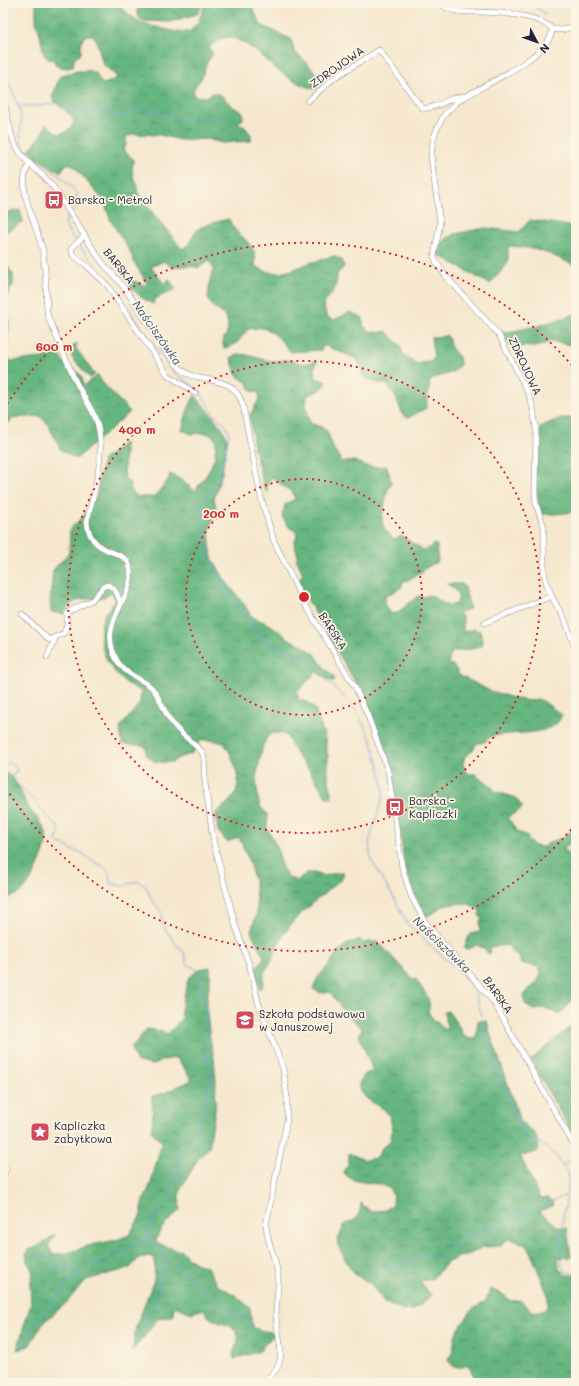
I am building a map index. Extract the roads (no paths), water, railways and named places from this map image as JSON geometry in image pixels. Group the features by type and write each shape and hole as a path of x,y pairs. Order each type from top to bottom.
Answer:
{"street":[{"path":"439,3 452,11 487,12 531,17 541,21 552,29 562,30 576,26"},
{"name":"ZDROJOWA","path":"552,29 552,34 548,42 538,53 519,66 466,96 457,102 444,115 433,141 431,156 440,223 434,256 436,262 445,275 499,335 533,408 536,427 534,494 544,527 544,571 546,582 565,620 576,651"},
{"name":"ZDROJOWA","path":"308,101 334,78 379,50 422,108 432,108 458,96 466,96"},
{"name":"BARSKA","path":"3,99 14,144 29,165 53,186 75,220 82,237 127,291 178,366 191,376 226,384 233,388 240,396 261,498 274,541 303,602 356,687 387,765 400,860 412,896 421,915 430,928 493,1001 576,1149"},
{"path":"29,165 25,174 26,198 43,251 47,311 49,320 77,384 93,411 97,421 99,433 98,473 87,521 88,528 90,534 98,545 108,551 123,556 127,559 129,564 130,575 127,595 121,604 111,629 112,650 124,669 152,689 174,726 202,752 204,758 205,783 214,844 235,924 259,1005 283,1068 287,1097 287,1120 266,1225 278,1276 276,1315 282,1357 275,1372 269,1378 260,1383"},
{"path":"82,237 72,249 73,256 87,266 107,286 168,375 195,392"},
{"path":"22,614 49,640 64,633 67,625 67,614 70,610 92,600 103,587 107,585 113,587 121,604"},
{"path":"484,623 552,596"},
{"path":"47,657 56,637"},
{"path":"3,1164 6,1169 3,1177"}],"waterway":[{"path":"530,3 545,14"},
{"name":"Naściszówka","path":"3,70 20,111 21,138 23,147 32,157 71,186 77,195 78,203 73,212"},
{"path":"18,106 40,106 55,103 71,113 86,110 111,113 117,116 122,116 142,108 180,119 203,116 210,117 219,121 230,131"},
{"name":"Naściszówka","path":"69,215 65,222 67,229 76,241"},
{"name":"Naściszówka","path":"78,244 116,290 173,372 200,391 214,415 224,423 229,432 226,454 222,467 218,477 206,495 203,505 207,552 210,561 218,571 225,588 248,618 252,627 260,637 314,662 327,681 355,709 371,739 381,773 384,793 369,843 371,860 408,925 459,971 470,985 475,993 484,1023 487,1040 518,1124 528,1137 540,1143 555,1155 568,1173 569,1180 561,1235 563,1250 561,1264 564,1271 576,1274"},
{"path":"3,765 10,763 16,768 17,770 12,777 13,780 34,800 43,812 58,827 59,832 56,841 58,843 80,852 103,866 109,872 110,883 122,886 138,881 147,888 151,899 162,913 163,925 184,953 187,964 201,974 201,988 206,1009 206,1029 210,1039 207,1047 207,1056 212,1079 196,1126 179,1152 179,1173 172,1180 170,1197 151,1223 146,1239 99,1264 90,1265 79,1270 77,1278 72,1281 51,1303 46,1315 34,1325 20,1347"},
{"path":"563,1165 576,1156"},
{"path":"366,1273 379,1271 400,1264 407,1264 419,1258 439,1253 448,1247 485,1231 501,1226 530,1210 565,1196"},
{"path":"147,1236 161,1250 167,1261 192,1277 214,1299 218,1301 225,1301 235,1314 247,1320 254,1330"},
{"path":"33,1253 44,1255 54,1265 61,1265 75,1271 79,1270"},
{"path":"139,1337 147,1315 160,1295 159,1279 167,1261"}],"place":[{"name":"Barska - Metrol","path":"54,200"},
{"name":"Barska - Kapliczki","path":"395,807"},
{"name":"Szkoła podstawowa w Januszowej","path":"245,1020"},
{"name":"Kapliczka zabytkowa","path":"40,1132"}]}
